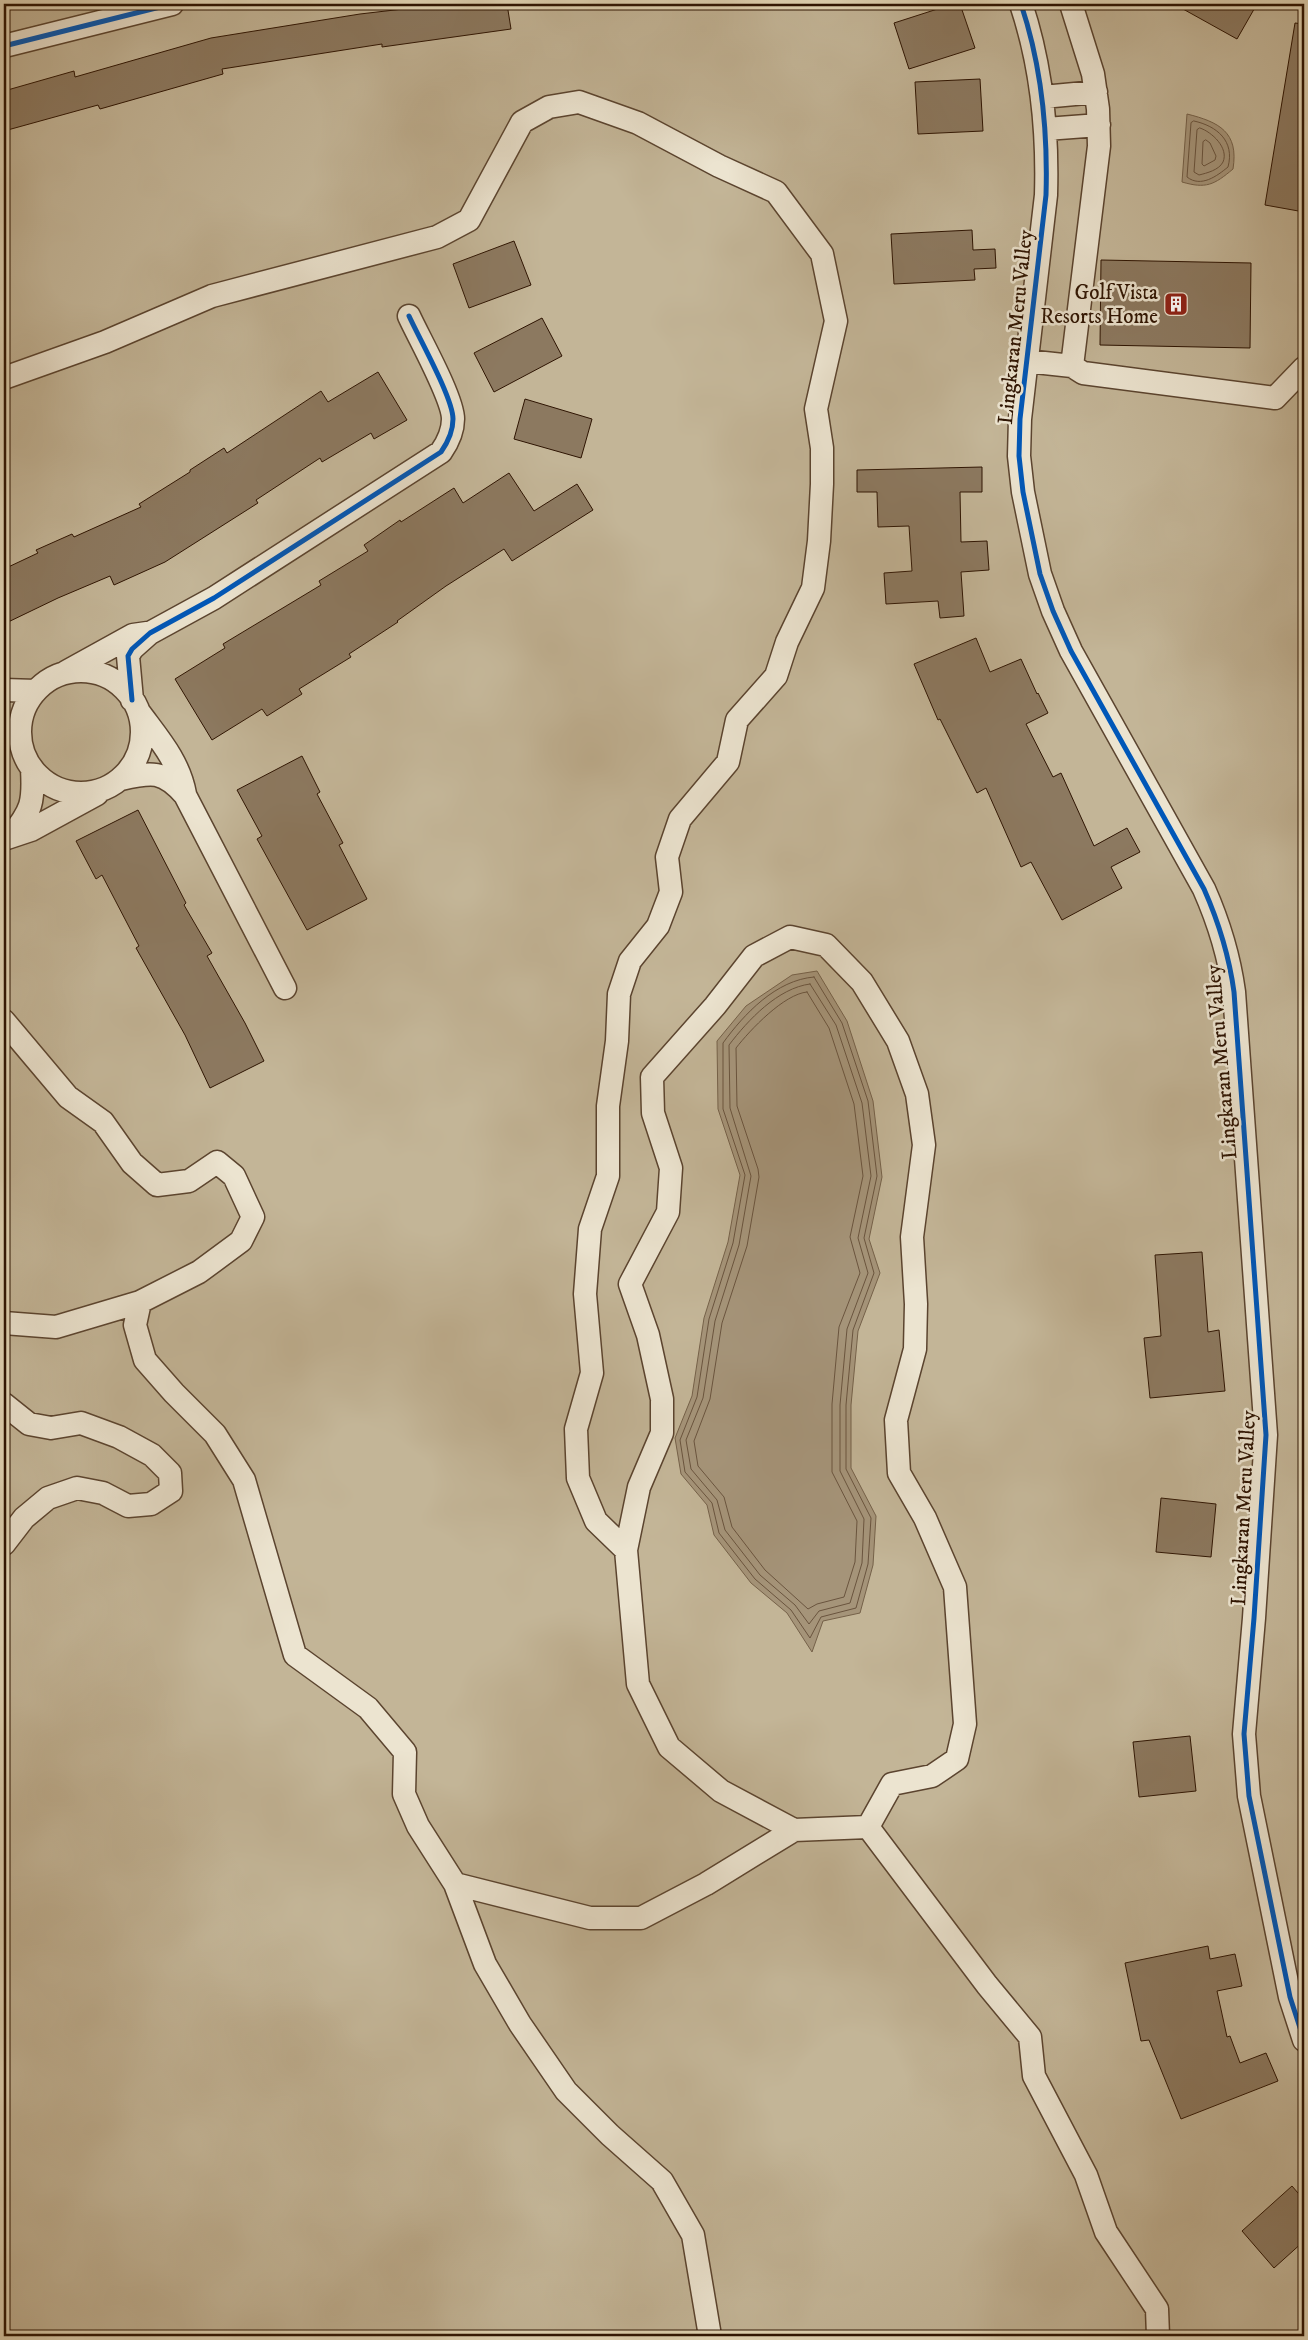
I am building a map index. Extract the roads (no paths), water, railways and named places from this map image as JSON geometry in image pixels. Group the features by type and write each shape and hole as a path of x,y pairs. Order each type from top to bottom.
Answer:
{"street":[{"path":"4,46 172,4"},
{"name":"Lingkaran Meru Valley","path":"1021,4 1032,36 1043,97 1046,129 1046,195 1026,361 1019,456 1023,492 1040,574 1071,651 1204,889 1218,922 1229,957 1234,992 1266,1435 1244,1734 1245,1764 1249,1796 1290,1997 1304,2040"},
{"path":"1071,4 1096,92 1099,124 1099,146 1072,366"},
{"path":"1043,97 1096,92"},
{"path":"4,378 105,342 212,296 437,237 469,220 522,122 549,107 579,102 638,122 719,166 776,192 822,254 836,321 816,409 822,448 822,484 819,541 813,588 787,642 776,676 737,720 728,762 680,819 667,857 671,892 658,926 630,961 619,994 617,1041 608,1106 608,1176 590,1230 585,1294 592,1373 576,1429 578,1478 596,1521 626,1550"},
{"path":"1046,129 1099,124"},
{"path":"7,838 31,830 114,784 131,768 142,740 142,724 135,705 128,656 132,649 150,633 214,598 441,452 452,431 453,418 450,402 409,316"},
{"path":"1026,361 1072,366 1083,373 1274,398 1304,365"},
{"path":"7,838 24,820 34,799 28,762 20,739 21,722 26,705 36,690 47,681 134,635 150,633"},
{"path":"60,674 84,672 108,678 122,687 173,759 182,775 186,795"},
{"path":"4,690 36,690"},
{"path":"4,728 44,781 58,789 74,793 90,793 147,773 157,774 175,783 186,795 285,988"},
{"path":"794,1830 721,1791 669,1747 638,1684 626,1550 639,1487 662,1434 662,1399 648,1335 630,1284 668,1212 670,1168 653,1113 652,1077 715,1006 754,956 790,937 826,945 862,982 898,1041 917,1094 924,1145 912,1237 916,1304 915,1348 896,1420 899,1473 925,1518 955,1587 965,1724 956,1759 932,1776 892,1784 868,1827"},
{"path":"4,1021 68,1097 103,1122 132,1163 157,1185 189,1180 217,1162 234,1176 254,1217 241,1241 199,1272 140,1302 56,1327 4,1323"},
{"path":"140,1302 135,1325 146,1360 174,1393 215,1434 244,1480 294,1655 368,1708 405,1752 404,1794 418,1826 454,1884 485,1964 525,2032 566,2091 610,2136 662,2181 694,2235 710,2336"},
{"path":"4,1404 29,1424 50,1428 80,1423 118,1438 152,1455 170,1473 171,1491 151,1504 128,1506 103,1493 77,1488 48,1498 24,1518 4,1544"},
{"path":"454,1884 590,1918 640,1918 706,1884 794,1830 868,1827"},
{"path":"868,1827 986,1985 1030,2037 1034,2076 1086,2175 1106,2232 1157,2309 1158,2336"}],"water":[{"path":"1187,114 1217,125 1230,137 1234,156 1233,169 1215,182 1197,185 1182,182"},
{"path":"817,971 847,1021 873,1101 882,1177 869,1239 880,1273 858,1331 851,1405 851,1468 876,1516 873,1565 860,1613 823,1621 812,1652 787,1613 751,1583 714,1535 707,1505 681,1474 675,1438 692,1396 704,1318 728,1242 740,1175 718,1109 717,1041 746,1006 792,975"}],"place":[{"name":"Golf Vista Resorts Home","path":"1176,304"}]}
